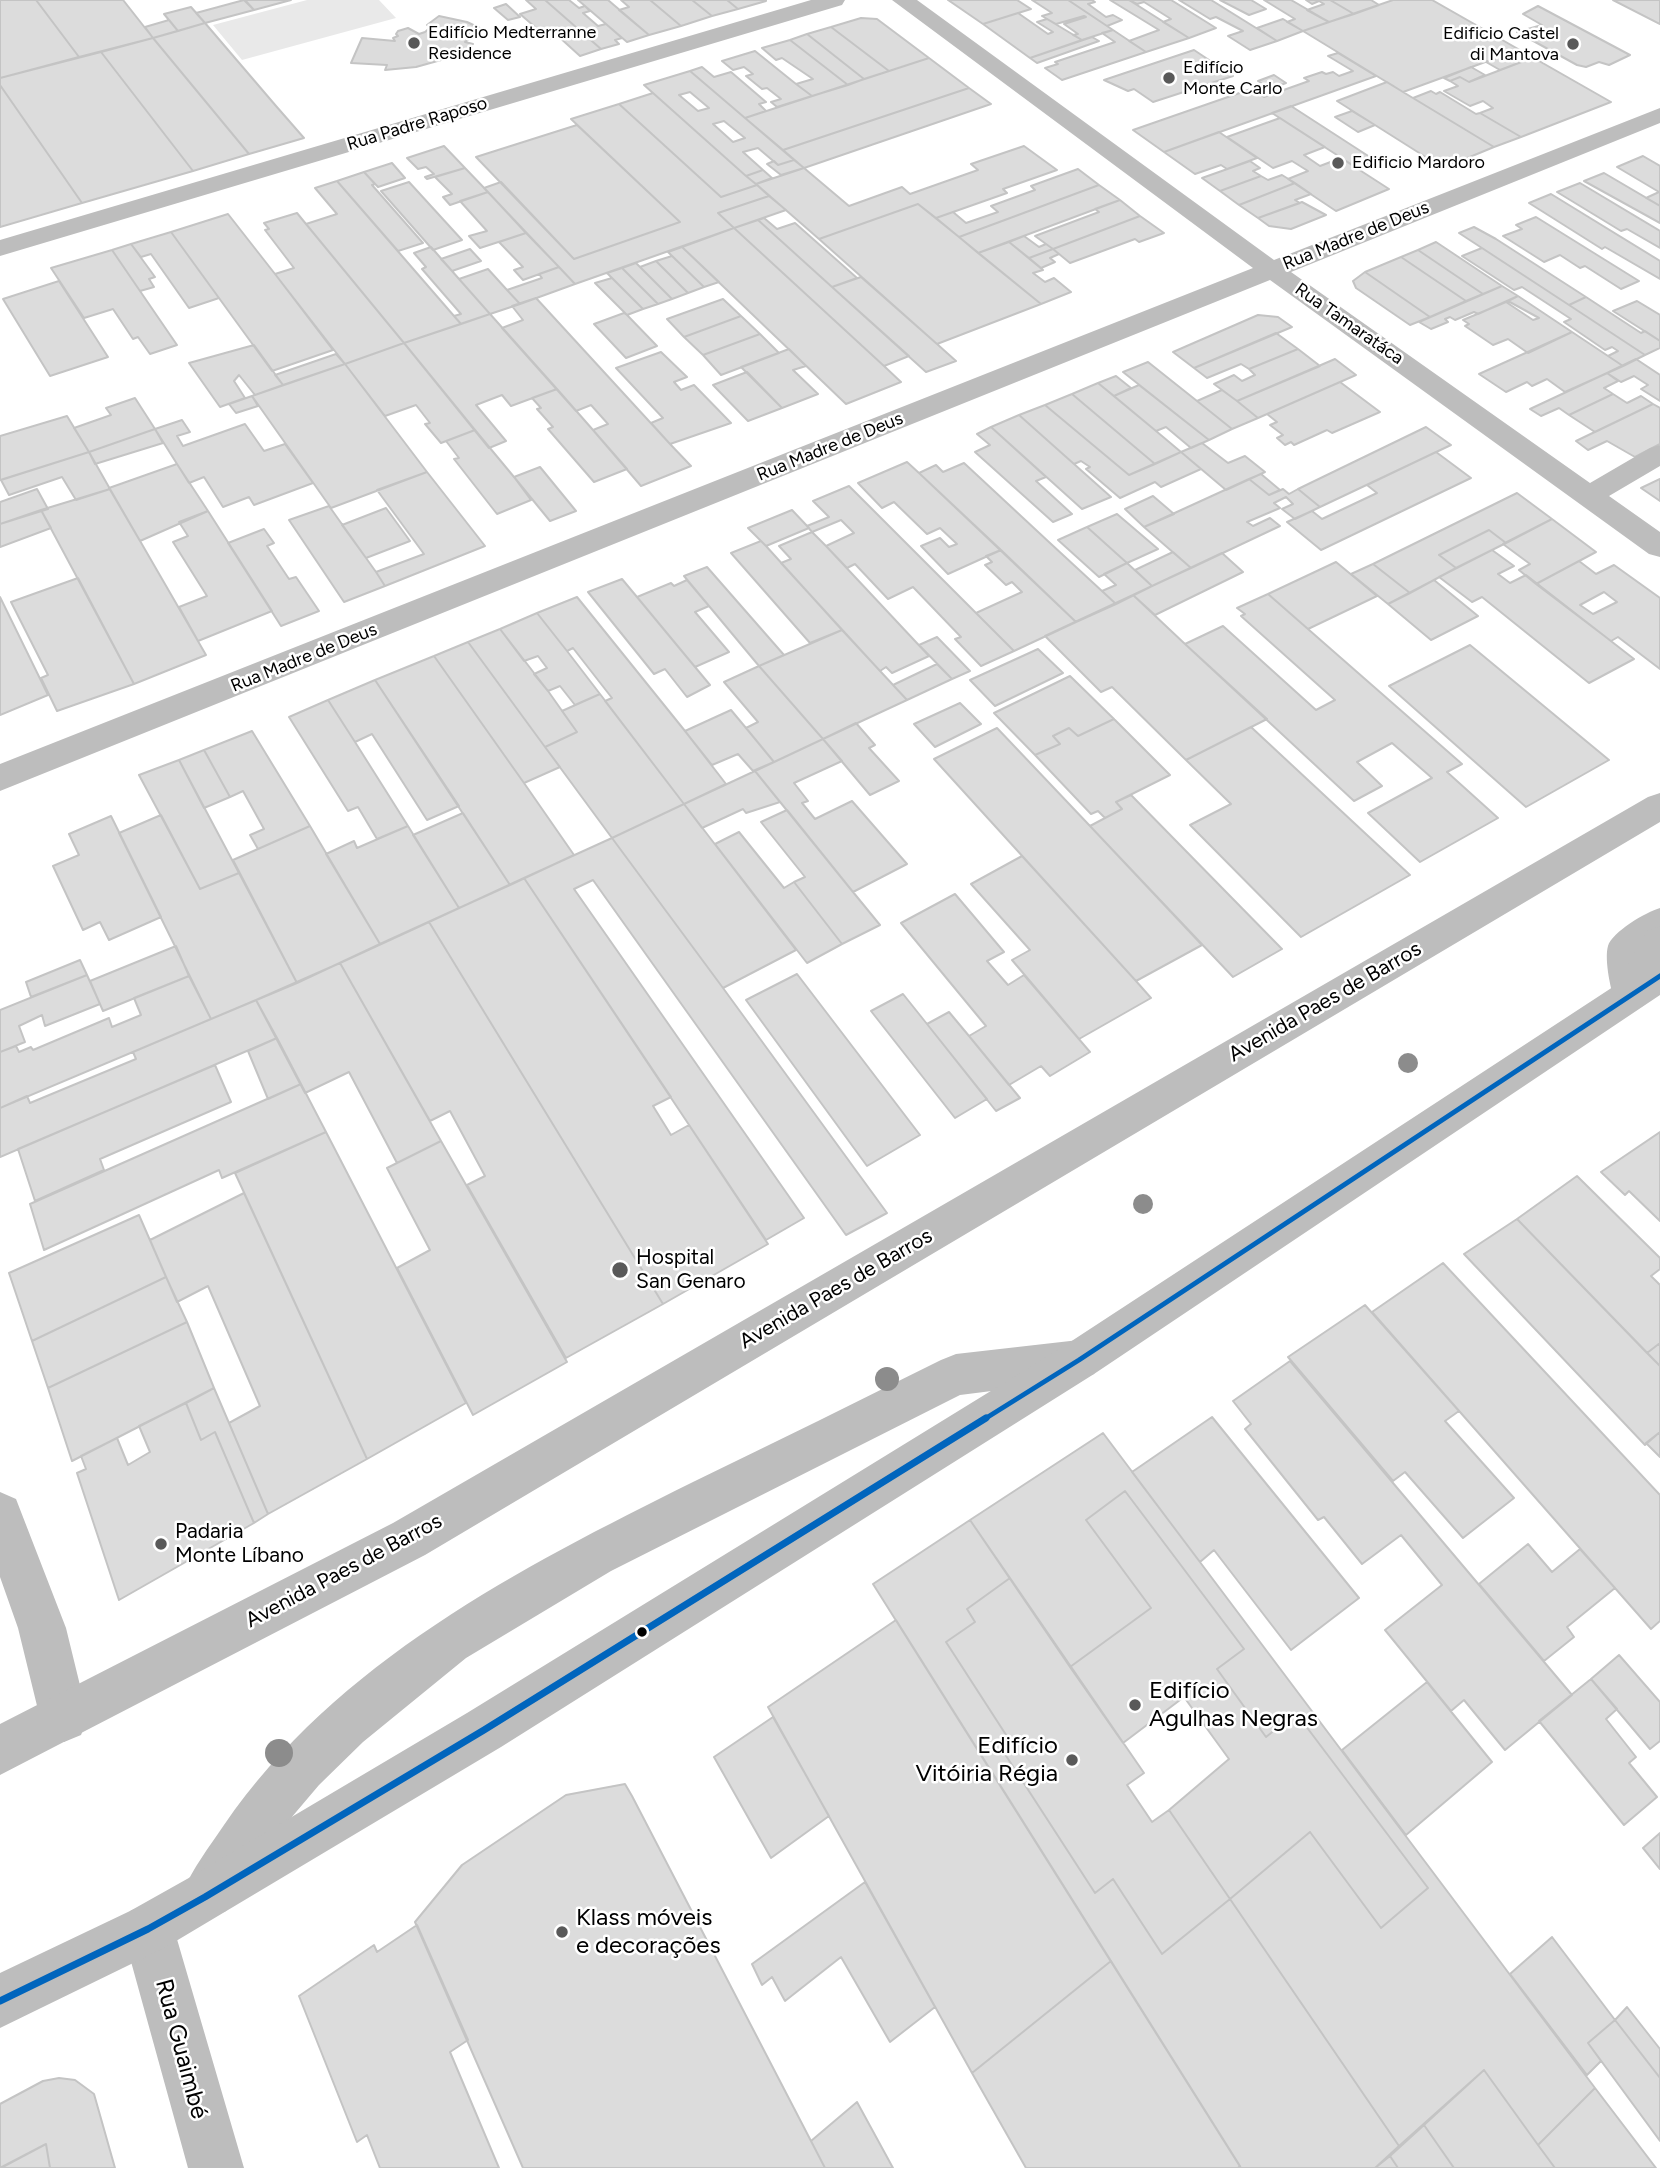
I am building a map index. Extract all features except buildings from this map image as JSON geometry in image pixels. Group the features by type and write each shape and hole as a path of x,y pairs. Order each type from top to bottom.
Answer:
{"street":[{"name":"Rua Padre Raposo","path":"0,248 834,0"},
{"name":"Rua Tamaratáca","path":"903,0 1271,269 1660,547"},
{"name":"Rua Madre de Deus","path":"0,778 1660,115"},
{"path":"1590,495 1660,454"},
{"name":"Avenida Paes de Barros","path":"0,1750 409,1539 1660,806"},
{"path":"1645,986 1625,948 1660,922"},
{"path":"0,2001 148,1929 205,1897 496,1723 1079,1360 1645,986 1660,941"},
{"path":"205,1897 262,1813 302,1768 346,1725 449,1640 595,1555 956,1375 1079,1360"},
{"path":"0,1515 41,1628 64,1718"},
{"name":"Rua Guaimbé","path":"148,1929 216,2168"}],"shaded area":[{"path":"307,0 379,0 396,18 242,60 213,25"}],"transit line":[{"path":"0,2001 148,1929 484,1730 1079,1360 1660,976"}],"place":[{"name":"Edifício Medterranne Residence","path":"414,43"},
{"name":"Edificio Castel di Mantova","path":"1573,44"},
{"name":"Edifício Monte Carlo","path":"1169,78"},
{"name":"Edificio Mardoro","path":"1338,163"},
{"name":"Hospital San Genaro","path":"620,1270"},
{"name":"Padaria Monte Líbano","path":"161,1544"},
{"name":"Edifício Agulhas Negras","path":"1135,1705"},
{"name":"Edifício Vitóiria Régia","path":"1072,1760"},
{"name":"Klass móveis e decorações","path":"562,1932"}]}
